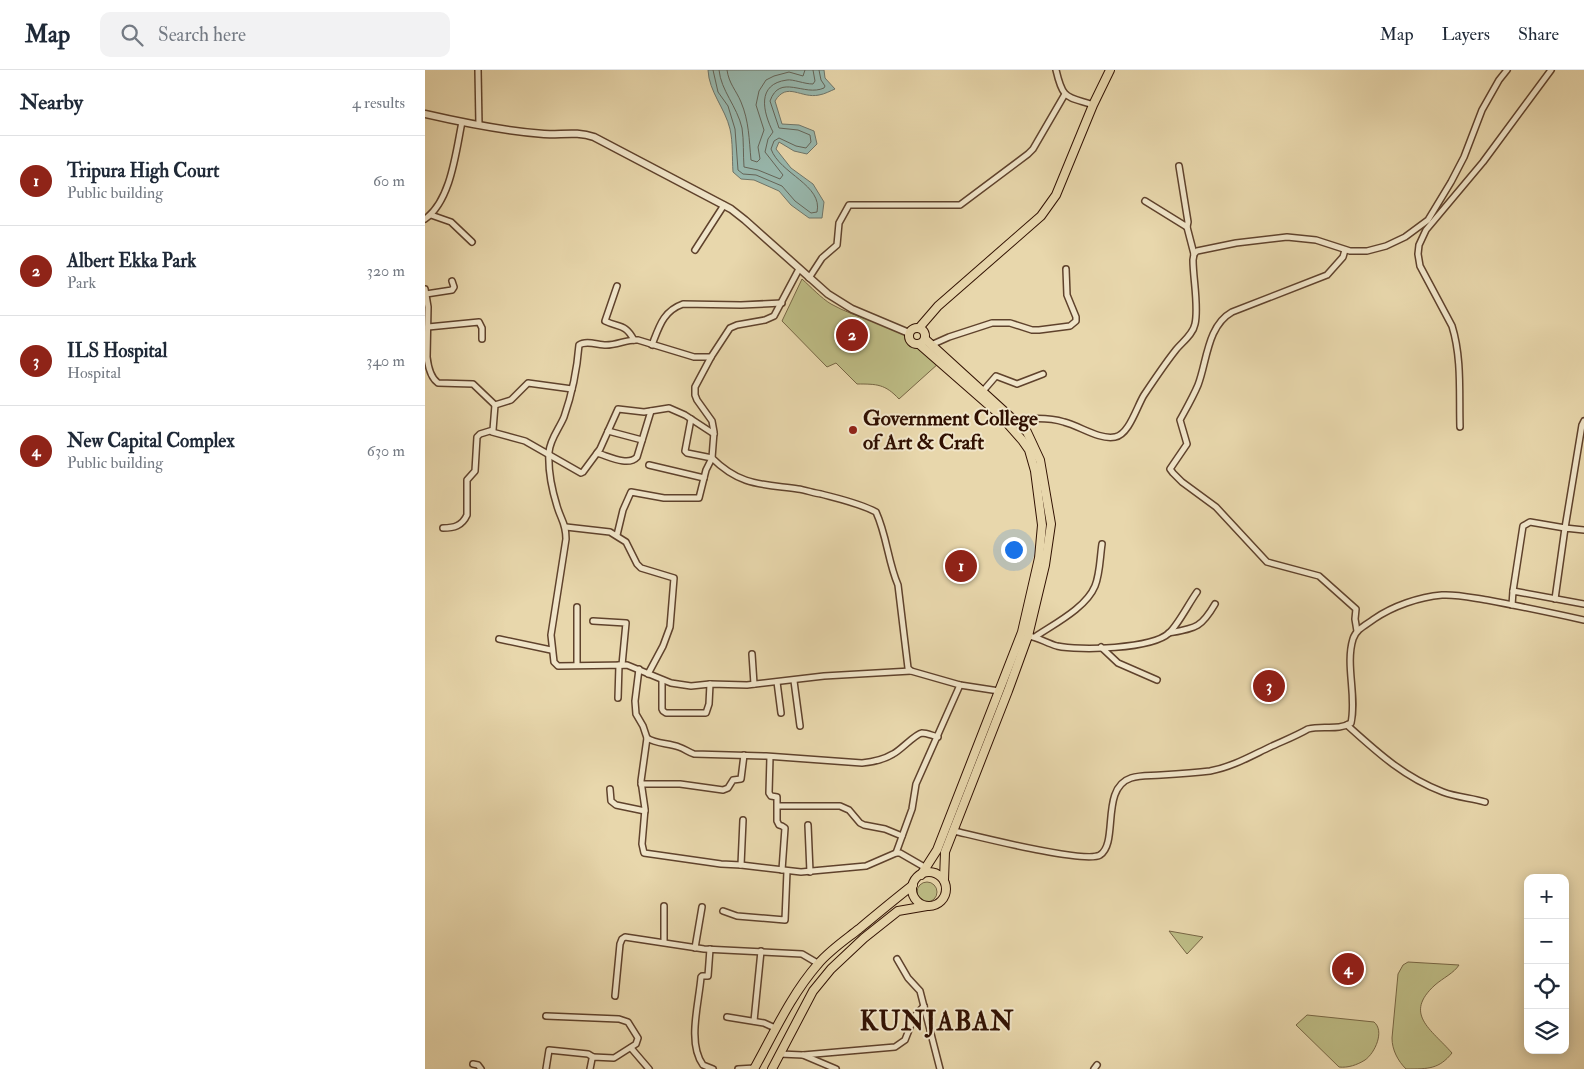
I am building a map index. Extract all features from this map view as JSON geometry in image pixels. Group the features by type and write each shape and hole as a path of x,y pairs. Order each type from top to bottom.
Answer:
{"main road":[{"path":"919,328 938,306 1041,216 1050,205 1110,70"},
{"path":"772,1069 813,991 831,969 864,938 898,911 932,906 942,900 946,891 944,880 945,852 1031,636 1051,524 1041,460 1027,432 983,391 931,345 922,342 914,344 909,341 909,333 914,328 924,331 922,342"},
{"path":"755,1068 775,1028 797,992 819,964 836,947 913,885 926,868 937,850 1022,632 1042,542 1043,525 1035,470 1029,450 1015,430 922,342"},
{"path":"921,875 925,873 936,874 944,880"},
{"path":"913,885 914,896 921,904 927,906"}],"street":[{"path":"478,70 479,125"},
{"path":"1056,70 1060,86 1065,94 1093,105"},
{"path":"1194,254 1202,249 1287,237 1316,240 1345,250 1367,251 1386,246 1405,237 1428,220 1464,157 1482,110 1507,70"},
{"path":"1460,427 1459,377 1455,336 1452,326 1420,266 1419,246 1426,230 1488,155 1551,70"},
{"path":"809,278 822,258 837,245 839,224 849,205 960,205 1033,149 1065,94"},
{"path":"425,114 479,125 546,134 575,133 594,137 724,205 745,220 809,278 841,303 909,333"},
{"path":"425,218 431,215 441,200 451,172 462,122"},
{"path":"1015,420 1045,418 1064,421 1105,437 1121,436 1127,430 1143,396 1174,352 1194,330 1196,314 1194,254 1187,227 1188,222 1179,166"},
{"path":"1145,201 1187,227"},
{"path":"695,250 724,205"},
{"path":"431,215 451,222 473,242"},
{"path":"1345,250 1343,257 1327,275 1232,312 1221,320 1211,342 1198,385 1179,420 1187,444 1170,469 1182,482 1216,507 1267,562 1319,576 1348,601 1356,609 1357,631"},
{"path":"931,345 992,323 1010,323 1031,330 1070,326 1076,317 1067,294 1066,268"},
{"path":"617,535 623,510 631,492 664,498 697,498 701,496 705,470 712,458 714,434 712,421 697,400 695,388 711,357 730,328 774,316 799,269"},
{"path":"452,280 454,288 452,290 426,292 429,307 427,364 435,382 473,384 495,405"},
{"path":"617,286 605,321 626,328 634,340"},
{"path":"652,345 666,314 683,304 741,305 782,303"},
{"path":"429,327 479,322 481,340"},
{"path":"711,357 694,357 629,339 607,345 581,343 579,345 578,361 572,389 564,416 550,443 549,454 556,504 566,527 566,539 551,635 551,650 556,665 621,665 639,669 662,680 691,686 754,684 794,681 824,676 911,671 959,685 999,692"},
{"path":"983,391 996,376 1017,384 1043,374"},
{"path":"495,405 511,400 528,383 572,389"},
{"path":"492,432 495,405"},
{"path":"443,528 453,528 459,525 467,515 467,480 475,471 477,437 479,434 492,432 525,441 581,473 597,453 617,409 644,412 669,408 685,415 714,434"},
{"path":"597,453 632,462 637,457 651,411"},
{"path":"691,419 685,451 687,453 712,458 727,470 752,483 800,489 849,501 876,512 883,527 893,575 898,585 908,668 911,671"},
{"path":"1555,599 1581,425 1584,421"},
{"path":"608,430 642,440"},
{"path":"649,465 704,478"},
{"path":"1512,605 1523,526 1530,522 1584,530"},
{"path":"566,527 605,530 617,535 629,546 637,564 641,568 674,578 670,627 663,646 648,674"},
{"path":"1031,636 1071,612 1089,595 1097,580 1102,544"},
{"path":"1513,591 1584,604"},
{"path":"1169,633 1197,592"},
{"path":"954,832 1065,855 1093,857 1100,855 1109,836 1114,796 1122,782 1139,776 1190,774 1225,768 1309,730 1351,723 1353,712 1351,658 1353,640 1357,631 1382,614 1402,605 1433,596 1451,595 1584,620"},
{"path":"1031,636 1056,646 1071,648 1141,645 1153,642 1169,633 1200,625 1215,604"},
{"path":"577,606 577,665"},
{"path":"593,621 626,623 618,698"},
{"path":"499,639 551,650"},
{"path":"1101,647 1118,662 1157,680"},
{"path":"752,654 754,684"},
{"path":"639,669 635,701 636,714 647,738 641,784 645,811 641,844 644,853 721,864 810,872 865,866 895,853 900,853 926,868"},
{"path":"662,680 662,709 666,712 707,713 710,684"},
{"path":"794,681 800,726"},
{"path":"777,682 781,713"},
{"path":"895,853 912,809 917,784 959,685"},
{"path":"1347,725 1388,762 1412,778 1445,792 1485,802"},
{"path":"647,738 652,741 680,747 694,754 744,755 862,763 875,762 893,754 922,733 938,737"},
{"path":"641,784 672,784 726,789 733,780 741,779 744,755"},
{"path":"723,911 737,916 785,920 785,828 779,825 777,821 777,797 769,794 770,757"},
{"path":"611,789 611,801 616,805 645,811"},
{"path":"778,806 841,806 849,810 864,825 885,829 902,836"},
{"path":"741,865 743,820"},
{"path":"809,826 810,872"},
{"path":"663,942 664,906"},
{"path":"695,948 702,907"},
{"path":"615,996 622,939 625,937 710,950 802,954 819,964"},
{"path":"710,950 708,976 701,977 696,1019 696,1051 703,1065 713,1069"},
{"path":"754,1021 761,951"},
{"path":"897,959 905,974 920,991 940,1069"},
{"path":"780,1054 803,1056 895,1047 905,1040 915,1017 924,1006"},
{"path":"546,1016 619,1019 628,1022 638,1038 636,1044 614,1058 593,1058 588,1054 549,1050 546,1069"},
{"path":"727,1016 754,1021 775,1028"},
{"path":"631,1048 649,1069"},
{"path":"803,1056 836,1069"},
{"path":"590,1069 593,1058"},
{"path":"473,1064 481,1069"},
{"path":"738,1069 755,1068"}],"shaded area":[{"path":"802,279 831,304 914,339 939,363 899,399 889,390 880,386 857,384 836,363 827,367 782,321"},
{"path":"927,882 934,885 937,892 934,899 927,902 920,899 917,892 920,885"},
{"path":"1169,931 1203,937 1187,954"},
{"path":"1408,962 1459,965 1435,985 1421,1004 1421,1013 1429,1029 1452,1053 1443,1062 1433,1067 1406,1069 1400,1062 1393,1047 1392,1038 1398,974 1403,965"},
{"path":"1307,1015 1374,1022 1379,1031 1375,1047 1369,1057 1362,1062 1349,1067 1339,1067 1296,1025"}],"water":[{"path":"708,70 824,70 825,78 835,89 812,96 789,91 784,92 775,101 782,124 799,125 814,131 817,144 807,154 794,151 779,142 776,149 791,168 813,184 824,202 822,218 809,218 791,205 779,191 754,180 741,179 733,172 730,129 711,86"}],"place":[{"name":"Albert Ekka Park","path":"852,335"},
{"name":"Government College of Art & Craft","path":"853,430"},
{"name":"Tripura High Court","path":"961,566"},
{"name":"ILS Hospital","path":"1269,686"},
{"name":"New Capital Complex","path":"1348,969"}],"district":[{"name":"KUNJABAN","path":"937,1021"}]}
